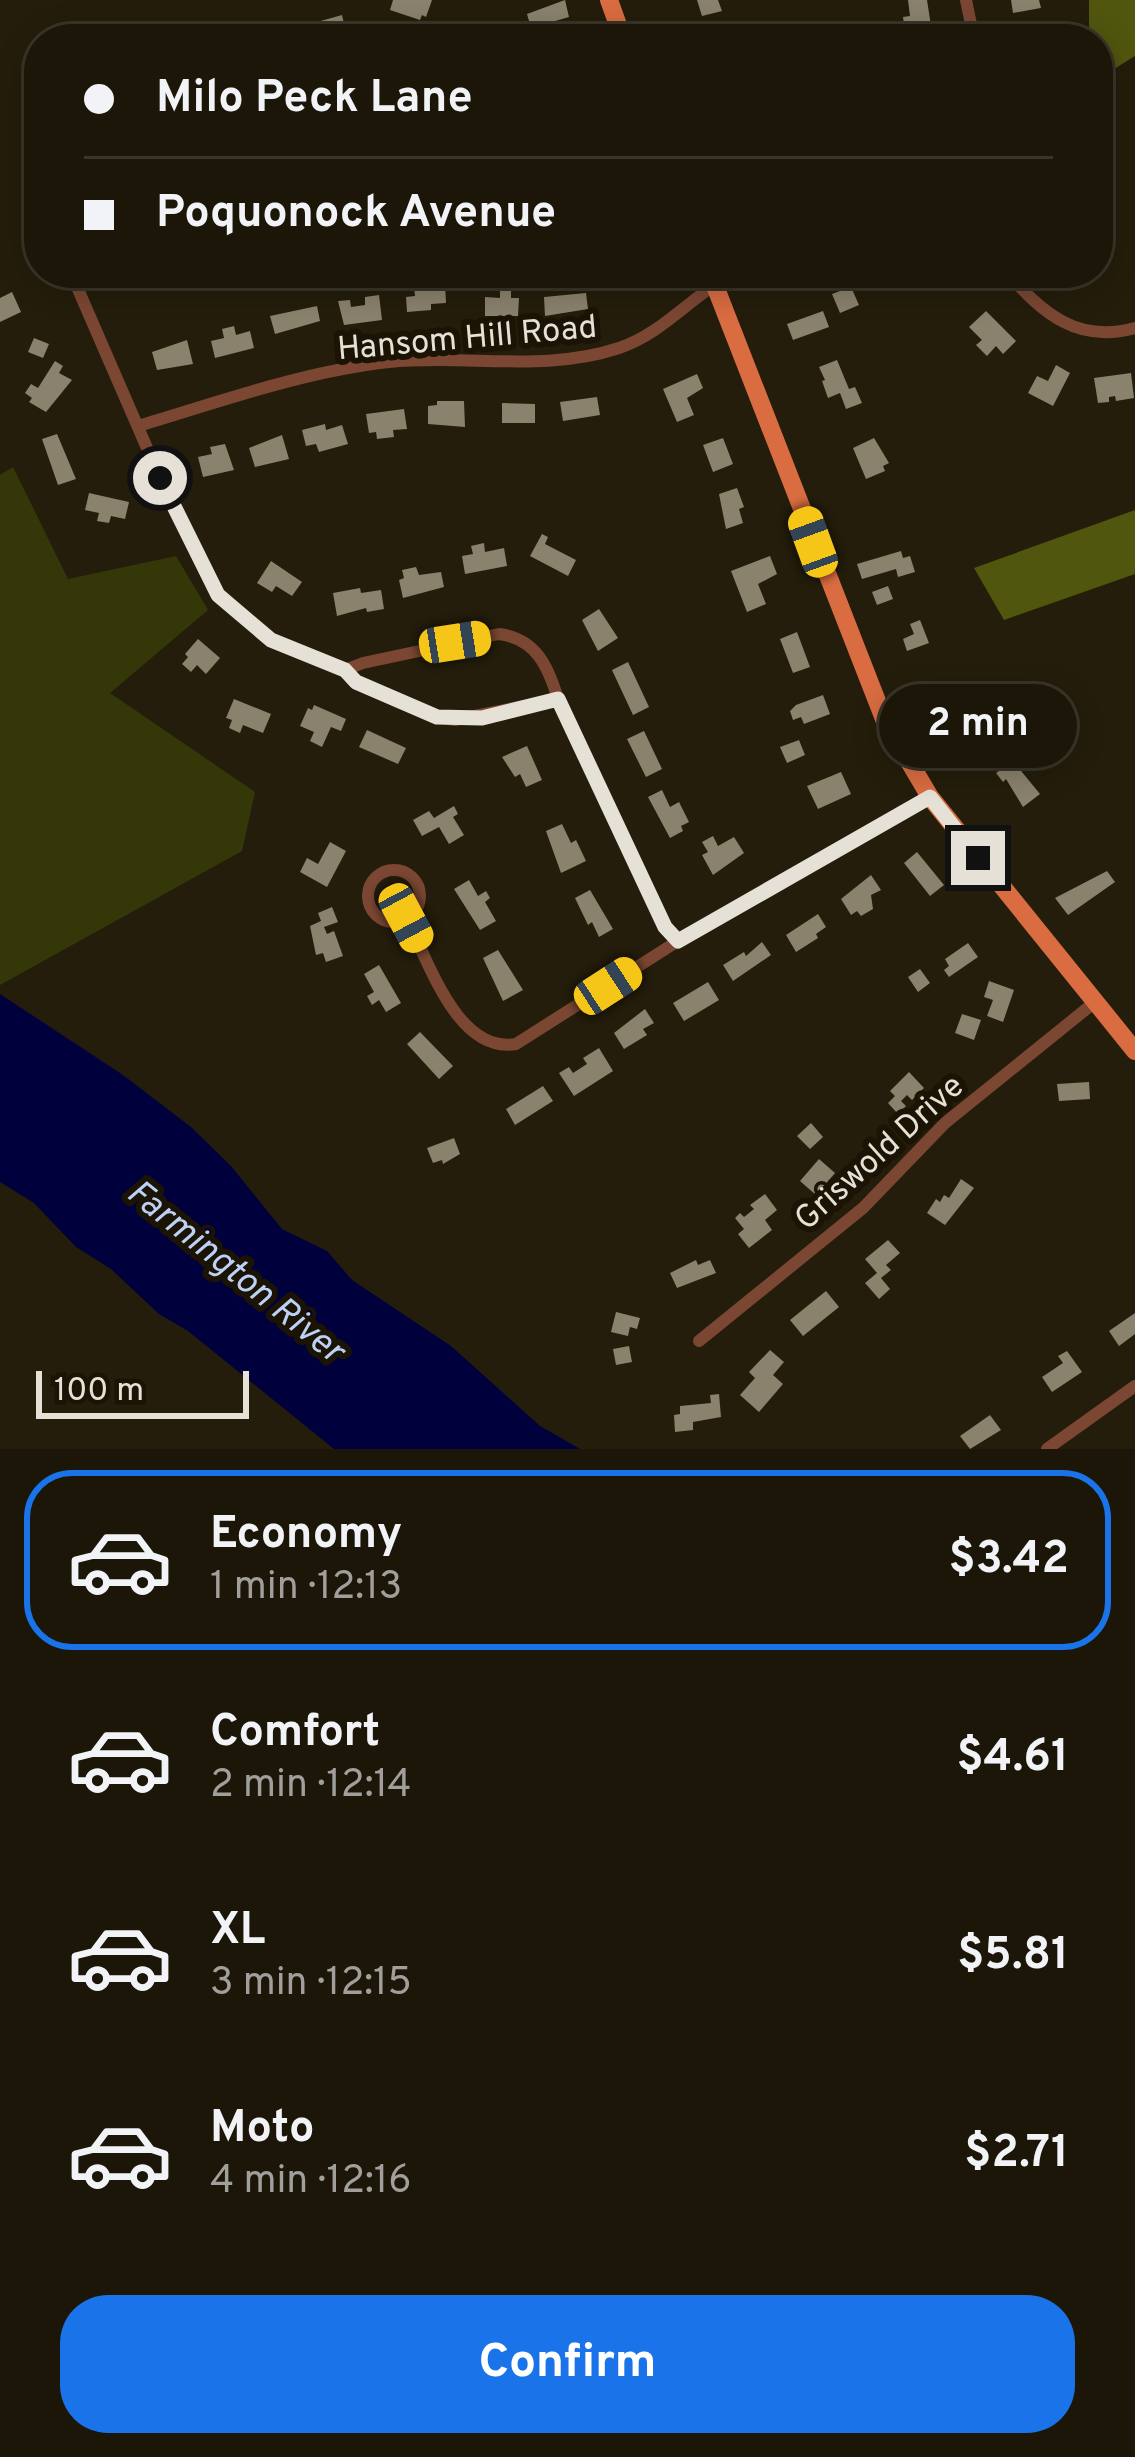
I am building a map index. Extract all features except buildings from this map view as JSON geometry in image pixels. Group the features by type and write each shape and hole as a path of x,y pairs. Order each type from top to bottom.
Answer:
{"main road":[{"path":"715,288 870,689 930,797 1135,1051"}],"street":[{"path":"78,288 190,544 218,595 271,640 345,670 356,682 437,717 455,720 558,699"},
{"name":"Hansom Hill Road","path":"138,426 304,379 383,363 584,358 638,341 701,288"},
{"path":"1023,288 1058,322 1101,334 1135,328"},
{"path":"345,670 499,634 517,637 541,656 665,927 678,941"},
{"path":"406,918 465,1028 497,1046 526,1039 678,941 930,797"},
{"path":"406,873 417,886 418,903 406,918 389,921 374,912 368,896 380,874 406,873"},
{"name":"Griswold Drive","path":"698,1341 884,1189 945,1123 1095,1002"},
{"path":"1047,1449 1135,1386"}],"green space":[{"path":"1089,0 1135,0 1135,56 1113,70 1113,24 1089,24"},
{"path":"13,467 68,579 176,556 208,610 110,693 255,792 242,851 0,985 0,475"},
{"path":"1135,510 1135,574 1004,620 974,568"}],"water":[{"name":"Farmington River","path":"0,994 123,1075 191,1127 231,1166 282,1229 327,1251 352,1280 451,1346 540,1426 580,1449 334,1449 188,1331 159,1314 111,1269 76,1247 34,1203 0,1182"}],"route":[{"path":"160,478 218,595 271,640 345,670 356,682 437,717 482,718 558,699 665,927 678,941 930,797 978,858"}]}
